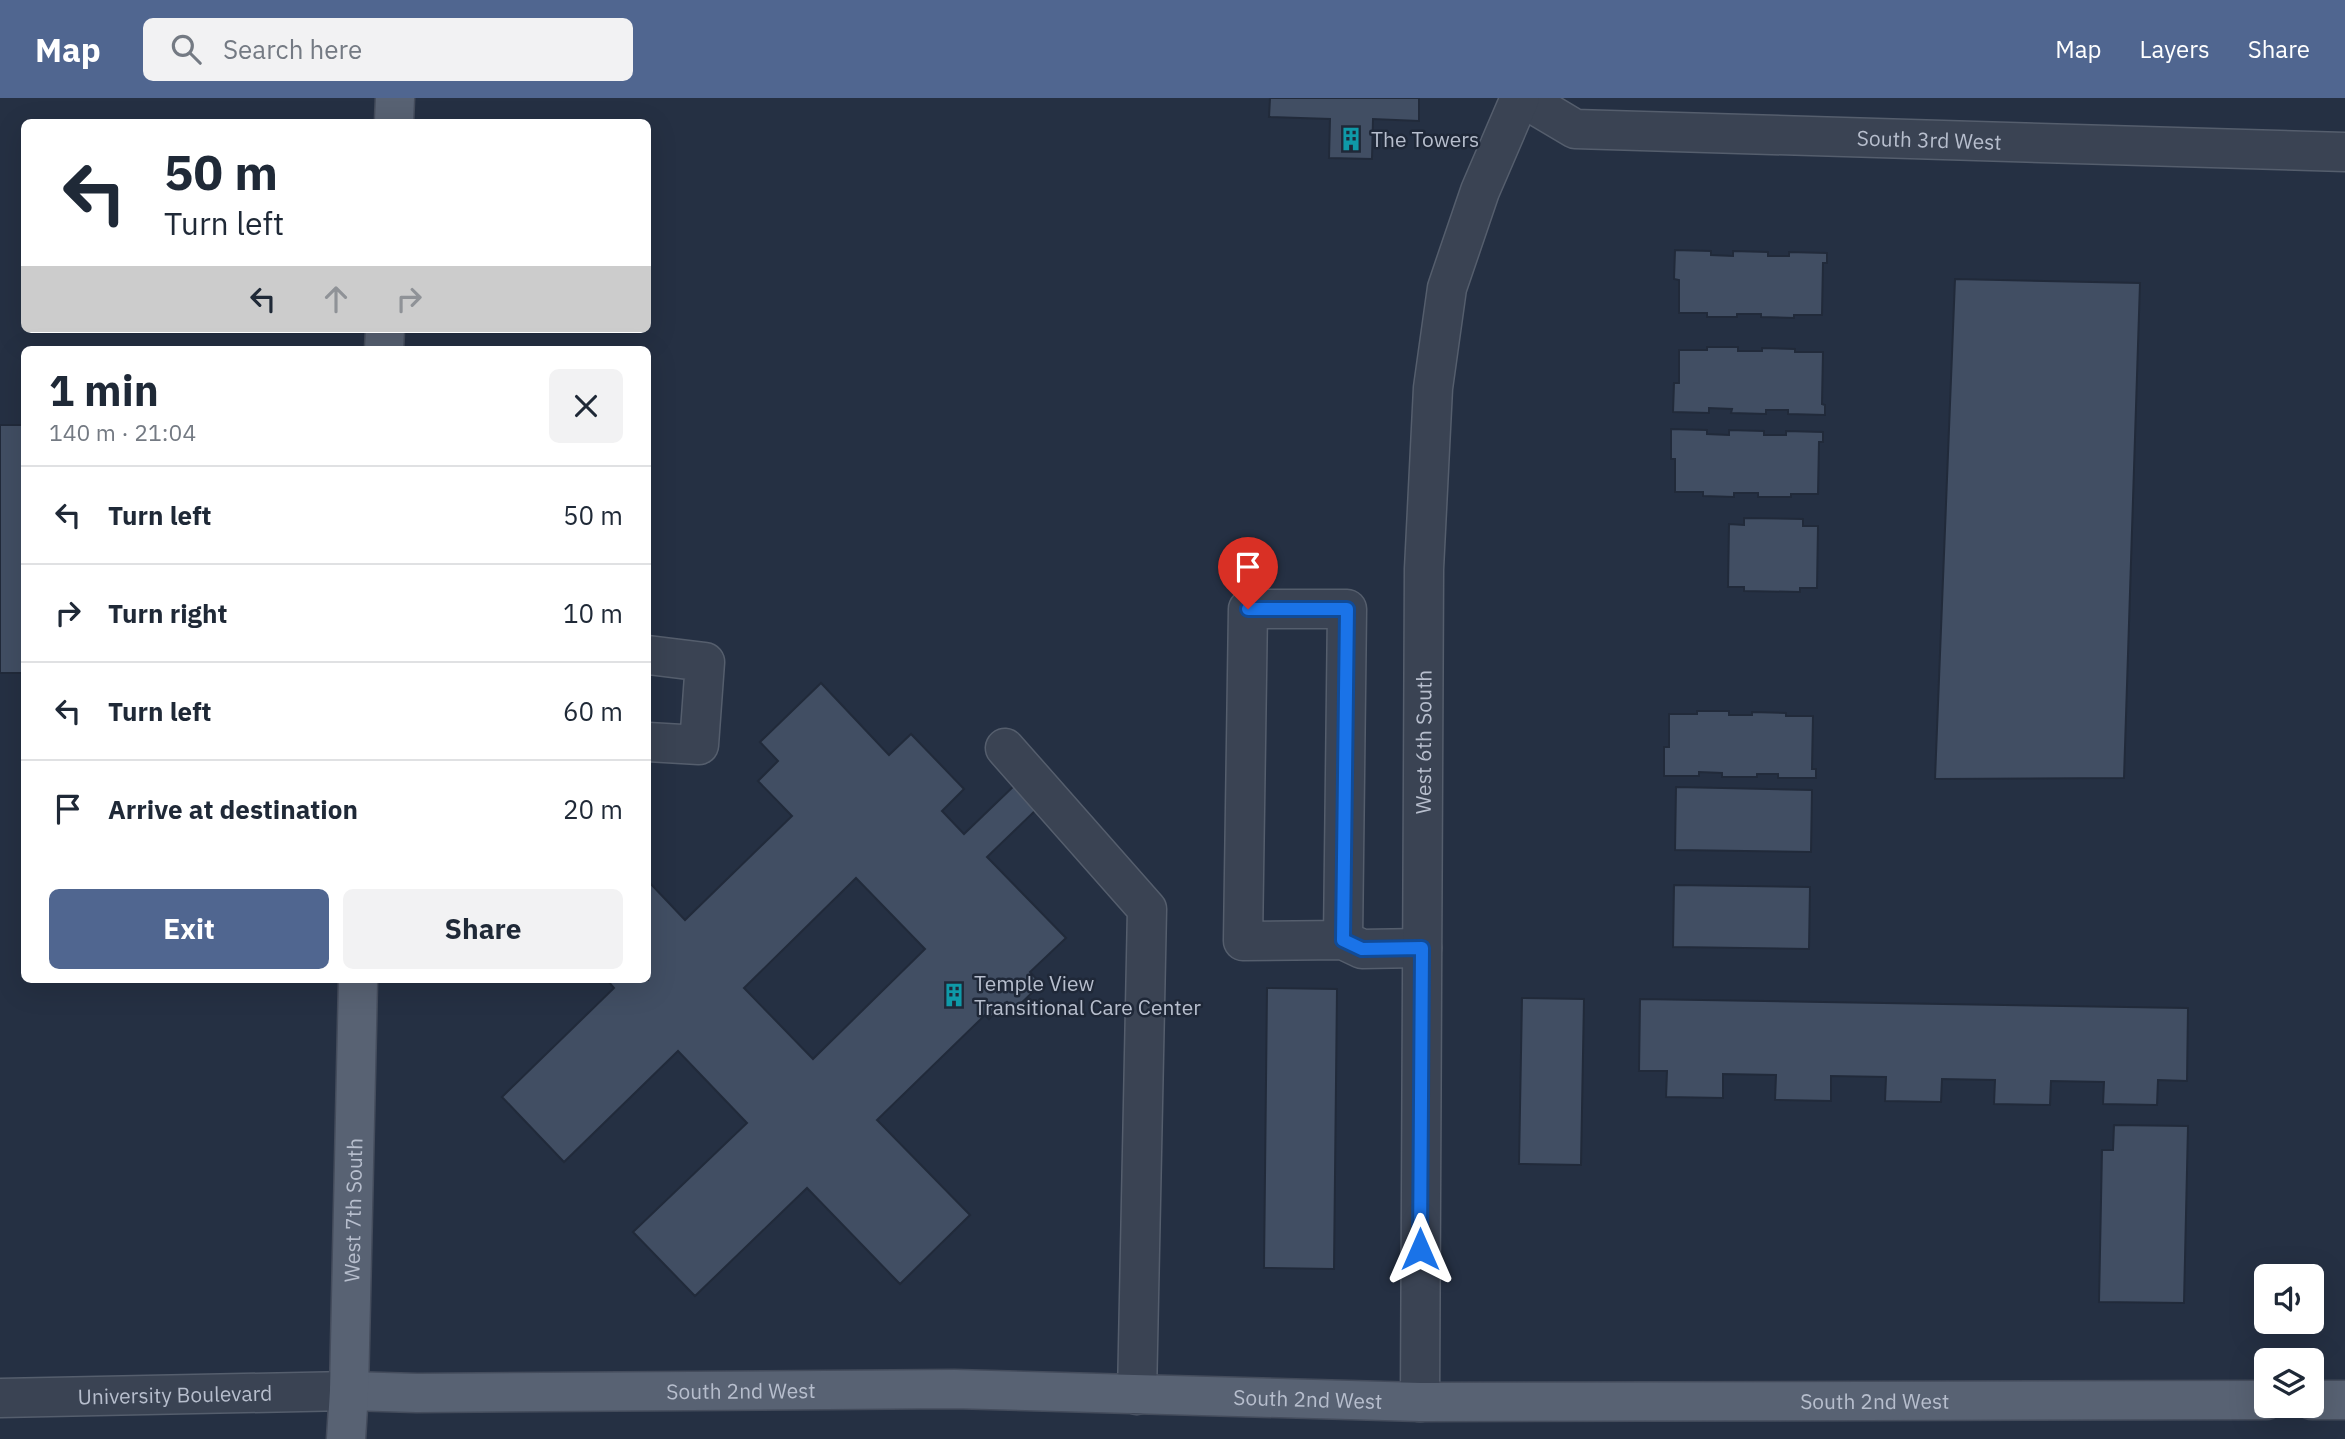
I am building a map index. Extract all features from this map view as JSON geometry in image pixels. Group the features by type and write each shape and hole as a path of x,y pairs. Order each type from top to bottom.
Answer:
{"main road":[{"path":"394,119 395,98"},
{"name":"West 7th South","path":"346,1439 358,983"},
{"name":"South 2nd West","path":"349,1391 430,1393 954,1389 1420,1402 2254,1400"},
{"path":"2324,1400 2345,1400"}],"street":[{"name":"South 3rd West","path":"1521,98 1575,129 2345,152"},
{"name":"West 6th South","path":"1420,1402 1424,569 1433,388 1447,288 1480,191 1521,98"},
{"path":"1343,940 1347,609 1248,609 1243,941 1343,940 1362,949 1422,948"},
{"path":"651,655 705,662 699,745 651,742"},
{"path":"1005,748 1147,909 1137,1395"},
{"name":"University Boulevard","path":"0,1398 349,1391"}],"building":[{"name":"The Towers","path":"1270,98 1419,98 1419,121 1373,119 1372,159 1329,158 1330,119 1269,117"},
{"path":"1675,250 1711,251 1711,255 1733,256 1733,251 1768,252 1768,256 1789,256 1789,252 1827,253 1827,263 1823,263 1822,315 1794,315 1794,318 1761,317 1761,314 1707,317 1707,313 1679,313 1679,280 1674,279"},
{"path":"1955,279 2140,283 2124,778 1935,779"},
{"path":"1707,347 1738,347 1738,351 1762,351 1762,348 1823,352 1822,404 1825,405 1825,415 1788,414 1788,410 1766,410 1766,414 1731,413 1732,409 1709,408 1709,413 1673,412 1674,383 1679,383 1679,350 1707,350"},
{"path":"0,425 21,425 21,673 0,673"},
{"path":"1671,429 1707,430 1707,434 1729,435 1729,430 1764,431 1764,435 1786,435 1786,431 1823,432 1823,442 1819,442 1818,494 1758,497 1758,493 1734,493 1734,497 1703,496 1703,492 1675,492"},
{"path":"1744,518 1803,519 1803,526 1818,526 1817,588 1800,588 1800,592 1744,591 1744,587 1728,587 1729,524 1744,525"},
{"name":"Temple View Transitional Care Center","path":"821,683 889,755 911,734 964,789 942,811 964,834 1017,783 1039,807 987,857 1066,938 1030,972 1041,984 1014,1010 1007,1002 989,1019 985,1015 877,1120 970,1215 900,1284 807,1188 695,1296 633,1232 747,1123 678,1051 564,1162 502,1097 614,988 610,983 651,983 651,884 685,920 792,816 758,781 778,761 760,742","holes":["856,878 925,949 813,1059 744,988"]},
{"path":"1697,711 1729,711 1729,715 1752,715 1752,712 1813,716 1812,769 1816,769 1816,778 1778,778 1778,774 1722,777 1722,773 1699,772 1699,776 1664,776 1664,747 1669,747 1669,714 1697,714"},
{"path":"1676,787 1812,790 1811,852 1675,850"},
{"path":"1674,885 1810,887 1809,949 1673,947"},
{"path":"1267,988 1337,989 1334,1269 1264,1268"},
{"path":"1522,998 1584,999 1581,1165 1519,1164"},
{"path":"1640,999 2188,1008 2187,1081 2158,1080 2157,1105 2103,1104 2104,1082 2051,1081 2050,1105 1994,1104 1995,1080 1942,1079 1941,1102 1885,1101 1886,1077 1831,1076 1831,1101 1775,1100 1776,1075 1723,1074 1723,1098 1666,1097 1667,1071 1639,1071"},
{"path":"2114,1125 2188,1126 2184,1303 2099,1302 2102,1150 2113,1150"}],"place":[{"name":"The Towers","path":"1351,139"},
{"name":"Temple View Transitional Care Center","path":"954,995"}],"route":[{"path":"1248,609 1347,609 1343,940 1362,949 1422,948 1420,1249"}]}
